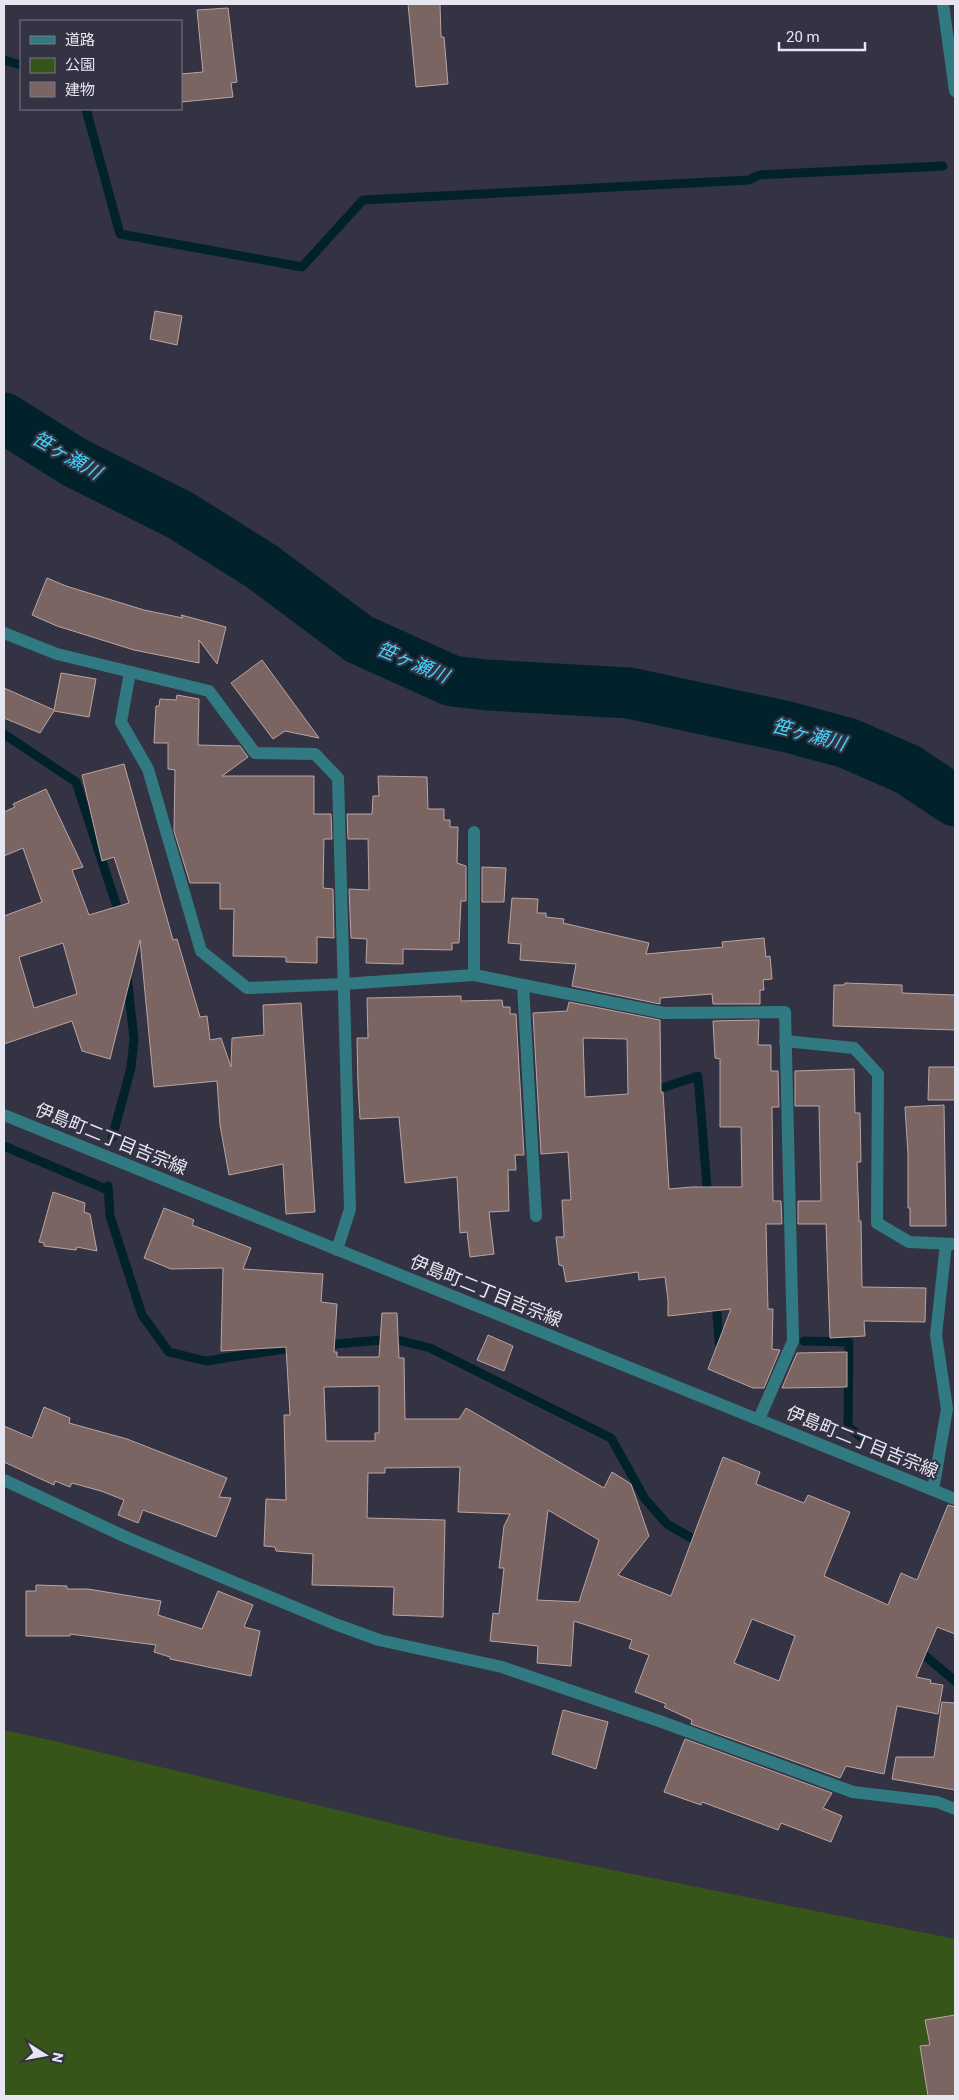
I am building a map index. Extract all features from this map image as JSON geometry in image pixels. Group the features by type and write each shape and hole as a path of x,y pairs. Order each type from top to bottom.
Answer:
{"street":[{"path":"943,4 955,90"},
{"path":"4,633 57,654 209,691 255,753 315,754 338,778 350,1209 337,1250"},
{"path":"130,672 121,722 148,769 201,951 248,988 344,984 474,975 664,1013 785,1012 793,1341 758,1419"},
{"path":"474,832 474,975"},
{"path":"523,985 536,1216"},
{"path":"785,1041 854,1048 878,1074 878,1223 909,1242 951,1244 936,1335 947,1409 933,1490"},
{"name":"伊島町二丁目吉宗線","path":"4,1115 955,1499"},
{"path":"4,1480 128,1538 335,1624 379,1640 502,1667 662,1722 853,1792 937,1802 955,1809"}],"green space":[{"path":"4,1730 448,1837 955,1939 955,2096 4,2096"}],"building":[{"path":"408,4 440,4 441,37 444,37 448,84 416,87"},
{"path":"228,8 237,82 231,83 233,97 182,102 182,74 203,72 197,10"},
{"path":"155,311 182,316 177,345 150,339"},
{"path":"47,578 66,586 144,610 183,618 181,615 226,627 217,664 199,640 199,663 134,650 57,626 32,615"},
{"path":"262,660 319,738 285,731 273,739 231,683"},
{"path":"61,673 96,679 89,717 54,711 40,733 4,718 4,688 54,710"},
{"path":"177,695 199,699 198,745 240,746 248,757 222,776 314,776 314,814 331,814 332,839 324,839 323,888 333,889 334,938 317,937 317,963 286,962 286,957 233,956 234,909 220,909 220,883 190,883 174,831 175,770 168,769 168,743 154,743 156,706 159,706 160,699 176,700"},
{"path":"124,764 173,940 177,939 200,1017 207,1016 210,1040 221,1038 231,1067 232,1038 264,1035 263,1005 301,1003 315,1212 286,1214 283,1164 229,1175 220,1125 217,1081 154,1087 140,940 110,1059 82,1051 72,1021 4,1044 4,916 42,902 23,848 4,856 4,812 15,807 13,804 46,789 83,867 72,870 89,915 129,903 114,857 102,861 82,775","holes":["63,943 77,994 34,1008 19,957"]},
{"path":"378,776 427,777 428,809 444,809 444,820 450,820 450,827 458,827 457,863 466,866 466,901 461,901 459,943 452,943 452,950 403,949 403,964 366,963 367,939 351,938 349,889 369,890 368,839 348,839 347,814 372,814 373,796 379,796"},
{"path":"482,867 506,868 504,902 482,902"},
{"path":"512,898 538,899 537,913 546,913 546,917 564,919 563,923 649,943 646,954 723,947 722,942 764,938 766,957 770,956 772,979 763,980 764,990 760,990 760,1004 713,1004 712,994 660,998 660,1004 572,986 576,964 520,960 521,944 508,943"},
{"path":"845,983 902,985 902,993 955,995 955,1030 833,1026 834,985 844,985"},
{"path":"461,996 461,1001 502,1000 503,1007 510,1007 510,1014 516,1014 524,1155 515,1155 516,1170 508,1170 509,1211 489,1212 494,1254 470,1257 467,1232 460,1233 457,1177 405,1183 399,1117 360,1119 358,1085 357,1038 368,1038 367,998"},
{"path":"569,1002 660,1020 661,1092 663,1092 669,1189 742,1187 741,1127 720,1127 720,1059 715,1058 713,1021 759,1020 758,1045 771,1045 771,1071 778,1071 779,1107 772,1107 773,1201 781,1201 782,1224 766,1224 768,1309 773,1309 772,1349 780,1350 764,1388 753,1388 708,1369 731,1309 668,1316 665,1277 639,1280 638,1272 566,1282 563,1266 559,1265 556,1237 564,1237 562,1200 571,1200 568,1152 541,1154 533,1013 567,1011","holes":["583,1038 627,1039 628,1094 585,1097"]},
{"path":"929,1067 955,1067 955,1100 928,1100"},
{"path":"854,1069 855,1113 860,1113 861,1162 857,1162 859,1221 861,1221 862,1287 926,1288 925,1322 864,1321 865,1336 830,1338 826,1224 798,1224 798,1201 821,1201 819,1106 795,1106 795,1071"},
{"path":"944,1105 946,1226 910,1226 905,1107"},
{"path":"53,1192 85,1203 84,1212 90,1214 97,1251 77,1247 76,1250 44,1246 44,1243 39,1242"},
{"path":"164,1208 194,1220 192,1225 251,1248 243,1269 323,1274 321,1302 337,1304 334,1352 337,1352 337,1357 379,1357 382,1313 397,1313 399,1358 404,1358 405,1419 459,1419 466,1408 604,1488 612,1472 631,1484 649,1536 618,1575 671,1596 723,1457 760,1472 756,1484 804,1503 808,1495 850,1512 824,1576 888,1605 901,1573 917,1580 948,1505 955,1507 955,1634 937,1627 916,1677 931,1680 930,1683 943,1685 938,1714 897,1706 884,1774 846,1766 840,1778 691,1724 692,1720 664,1707 666,1704 635,1692 649,1655 629,1648 632,1640 574,1621 571,1666 537,1663 538,1646 490,1641 493,1613 499,1614 504,1568 499,1568 504,1526 510,1514 458,1512 460,1467 385,1468 385,1473 368,1473 367,1518 445,1520 443,1617 393,1615 394,1587 312,1585 313,1554 276,1551 275,1547 264,1546 266,1499 286,1500 284,1415 290,1415 286,1347 221,1351 223,1268 171,1269 144,1258","holes":["379,1386 379,1433 375,1433 375,1441 326,1441 324,1387","548,1510 599,1540 579,1602 537,1600","752,1619 795,1636 779,1681 734,1663"]},
{"path":"488,1335 513,1346 504,1371 477,1360"},
{"path":"847,1352 847,1387 782,1388 797,1353"},
{"path":"44,1407 70,1418 69,1423 127,1439 227,1478 219,1497 231,1498 216,1537 143,1510 138,1523 118,1515 124,1500 72,1483 70,1487 55,1481 54,1485 4,1462 4,1426 32,1438"},
{"path":"36,1585 67,1586 67,1589 88,1589 161,1601 158,1615 202,1629 218,1591 253,1605 244,1627 260,1631 251,1676 170,1659 170,1657 154,1652 156,1645 70,1634 70,1636 26,1636 26,1591 36,1591"},
{"path":"942,1702 955,1703 955,1790 892,1779 896,1757 934,1757"},
{"path":"563,1710 608,1722 596,1769 552,1754"},
{"path":"685,1739 832,1793 823,1808 842,1816 831,1842 781,1823 778,1830 702,1802 701,1805 664,1792"},
{"path":"955,2015 955,2096 928,2096 920,2046 930,2045 925,2020"}],"waterway":[{"path":"4,60 20,65"},
{"path":"86,110 120,234 302,267 363,200 749,180 759,175 943,166"},
{"name":"笹ヶ瀬川","path":"4,418 74,462 180,515 261,566 359,639 452,681 487,685 629,693 788,727 847,743 907,769 955,801"},
{"path":"4,734 76,782 120,916"},
{"path":"112,1138 131,1068 134,1039 127,976"},
{"path":"650,1092 698,1076 708,1199"},
{"path":"4,1146 108,1190"},
{"path":"108,1186 110,1216 142,1315 169,1352 206,1361 297,1347"},
{"path":"716,1299 719,1343 727,1343"},
{"path":"323,1345 394,1339 430,1348 611,1438 645,1499 667,1524 702,1544"},
{"path":"804,1341 849,1342 848,1427 863,1438"},
{"path":"917,1649 955,1681"}]}
